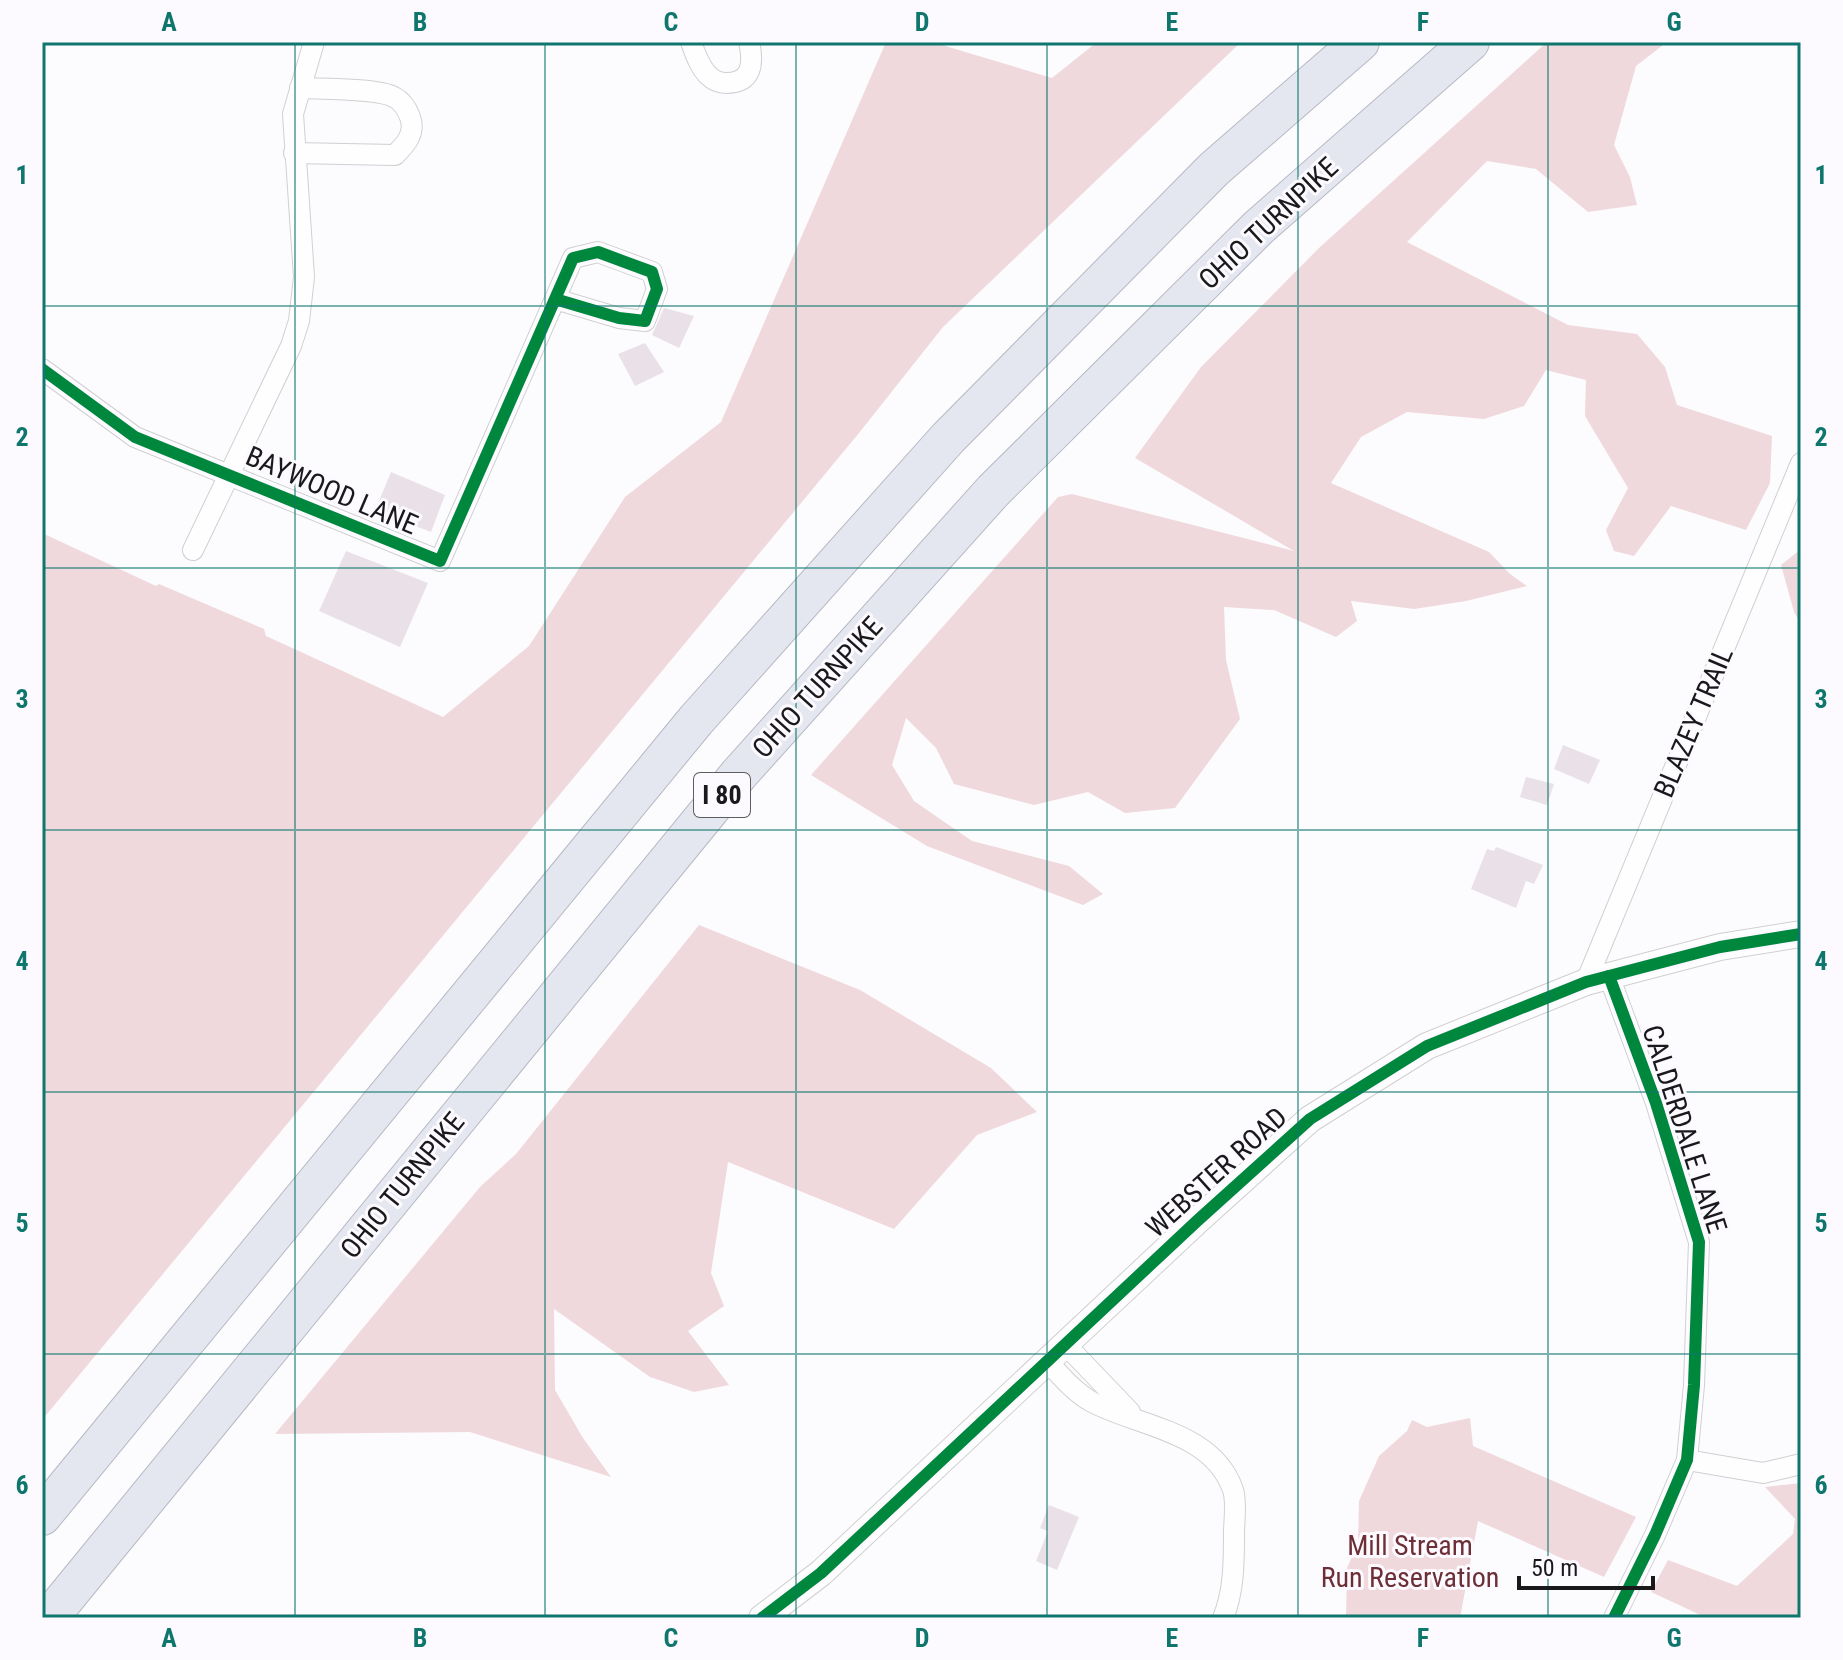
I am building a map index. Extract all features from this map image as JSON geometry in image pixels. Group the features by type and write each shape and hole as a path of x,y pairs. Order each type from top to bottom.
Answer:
{"highway":[{"name":"I 80","path":"42,1516 696,720 916,473 1214,169 1360,42"},
{"name":"OHIO TURNPIKE","path":"49,1618 739,774 993,491 1259,227 1470,42"}],"street":[{"path":"193,550 231,474 299,321 304,277 293,114 314,42"},
{"path":"691,42 709,76 719,83 739,83 745,79 752,55 749,42"},
{"path":"294,153 395,155 407,143 412,129 411,118 404,105 394,97 380,93 300,88"},
{"name":"BAYWOOD LANE","path":"42,369 135,437 440,561 555,299 573,258 598,252 652,272 657,289 645,321 619,318 555,299"},
{"name":"BLAZEY TRAIL","path":"1597,979 1801,463"},
{"name":"WEBSTER ROAD","path":"762,1618 821,1573 1310,1119 1427,1046 1597,979 1720,947 1801,934"},
{"name":"CALDERDALE LANE","path":"1597,979 1656,1103 1699,1242 1694,1385 1687,1460 1655,1535 1614,1618"},
{"path":"1056,1352 1140,1419 1193,1443 1220,1467 1234,1492 1234,1559 1223,1618"},
{"path":"1687,1460 1763,1473 1801,1464"}],"green space":[{"path":"886,42 932,42 1052,78 1097,42 1241,42 943,327 859,433 42,1420 42,533 156,586 159,584 264,629 266,636 443,717 529,646 625,497 721,422"},
{"path":"1547,42 1667,42 1636,66 1614,145 1630,177 1637,205 1588,212 1536,169 1487,161 1407,242 1568,325 1637,334 1665,367 1677,405 1772,436 1770,483 1746,530 1671,506 1634,556 1614,551 1606,530 1628,488 1585,416 1586,380 1546,370 1524,406 1484,419 1407,412 1361,437 1331,483 1489,552 1527,586 1466,601 1414,609 1351,601 1357,621 1336,637 1274,610 1224,607 1226,660 1240,719 1175,808 1125,813 1088,792 1034,805 954,784 936,748 906,718 892,765 914,801 972,841 1069,866 1103,894 1083,905 927,846 811,775 1058,497 1072,494 1294,551 1135,458 1201,367 1319,248"},
{"path":"1801,549 1801,624 1794,612 1781,565"},
{"path":"699,925 860,990 991,1068 1037,1112 977,1135 894,1229 728,1162 711,1273 724,1306 688,1331 729,1385 694,1392 650,1377 554,1309 555,1390 583,1438 611,1477 470,1432 275,1434 480,1187 516,1154"},
{"name":"Mill Stream Run Reservation","path":"1470,1418 1473,1446 1636,1517 1604,1577 1478,1521 1460,1618 1346,1618 1347,1568 1358,1543 1359,1501 1379,1456 1407,1431 1412,1420 1427,1427"},
{"path":"1801,1483 1801,1618 1707,1618 1651,1592 1668,1560 1737,1586 1793,1534 1795,1519 1765,1487"}],"building":[{"path":"664,308 694,316 679,348 652,335"},
{"path":"645,343 664,372 635,386 618,354"},
{"path":"391,472 445,495 431,532 375,511"},
{"path":"346,551 428,583 400,647 319,611"},
{"path":"1563,745 1600,760 1589,784 1554,769"},
{"path":"1526,777 1554,784 1547,805 1520,797"},
{"path":"1496,847 1543,865 1534,884 1526,881 1516,908 1471,889 1487,849 1494,851"},
{"path":"1049,1505 1079,1517 1057,1570 1036,1561 1048,1531 1040,1528"}],"cycle path":[{"path":"42,369 135,437 440,561 573,258 598,252 652,272 657,289 645,321 619,318 555,299"},
{"path":"762,1618 821,1573 1310,1119 1427,1046 1586,982 1720,947 1801,934"},
{"path":"1609,976 1656,1103 1699,1242 1694,1385 1687,1460 1655,1535 1614,1618"}]}
